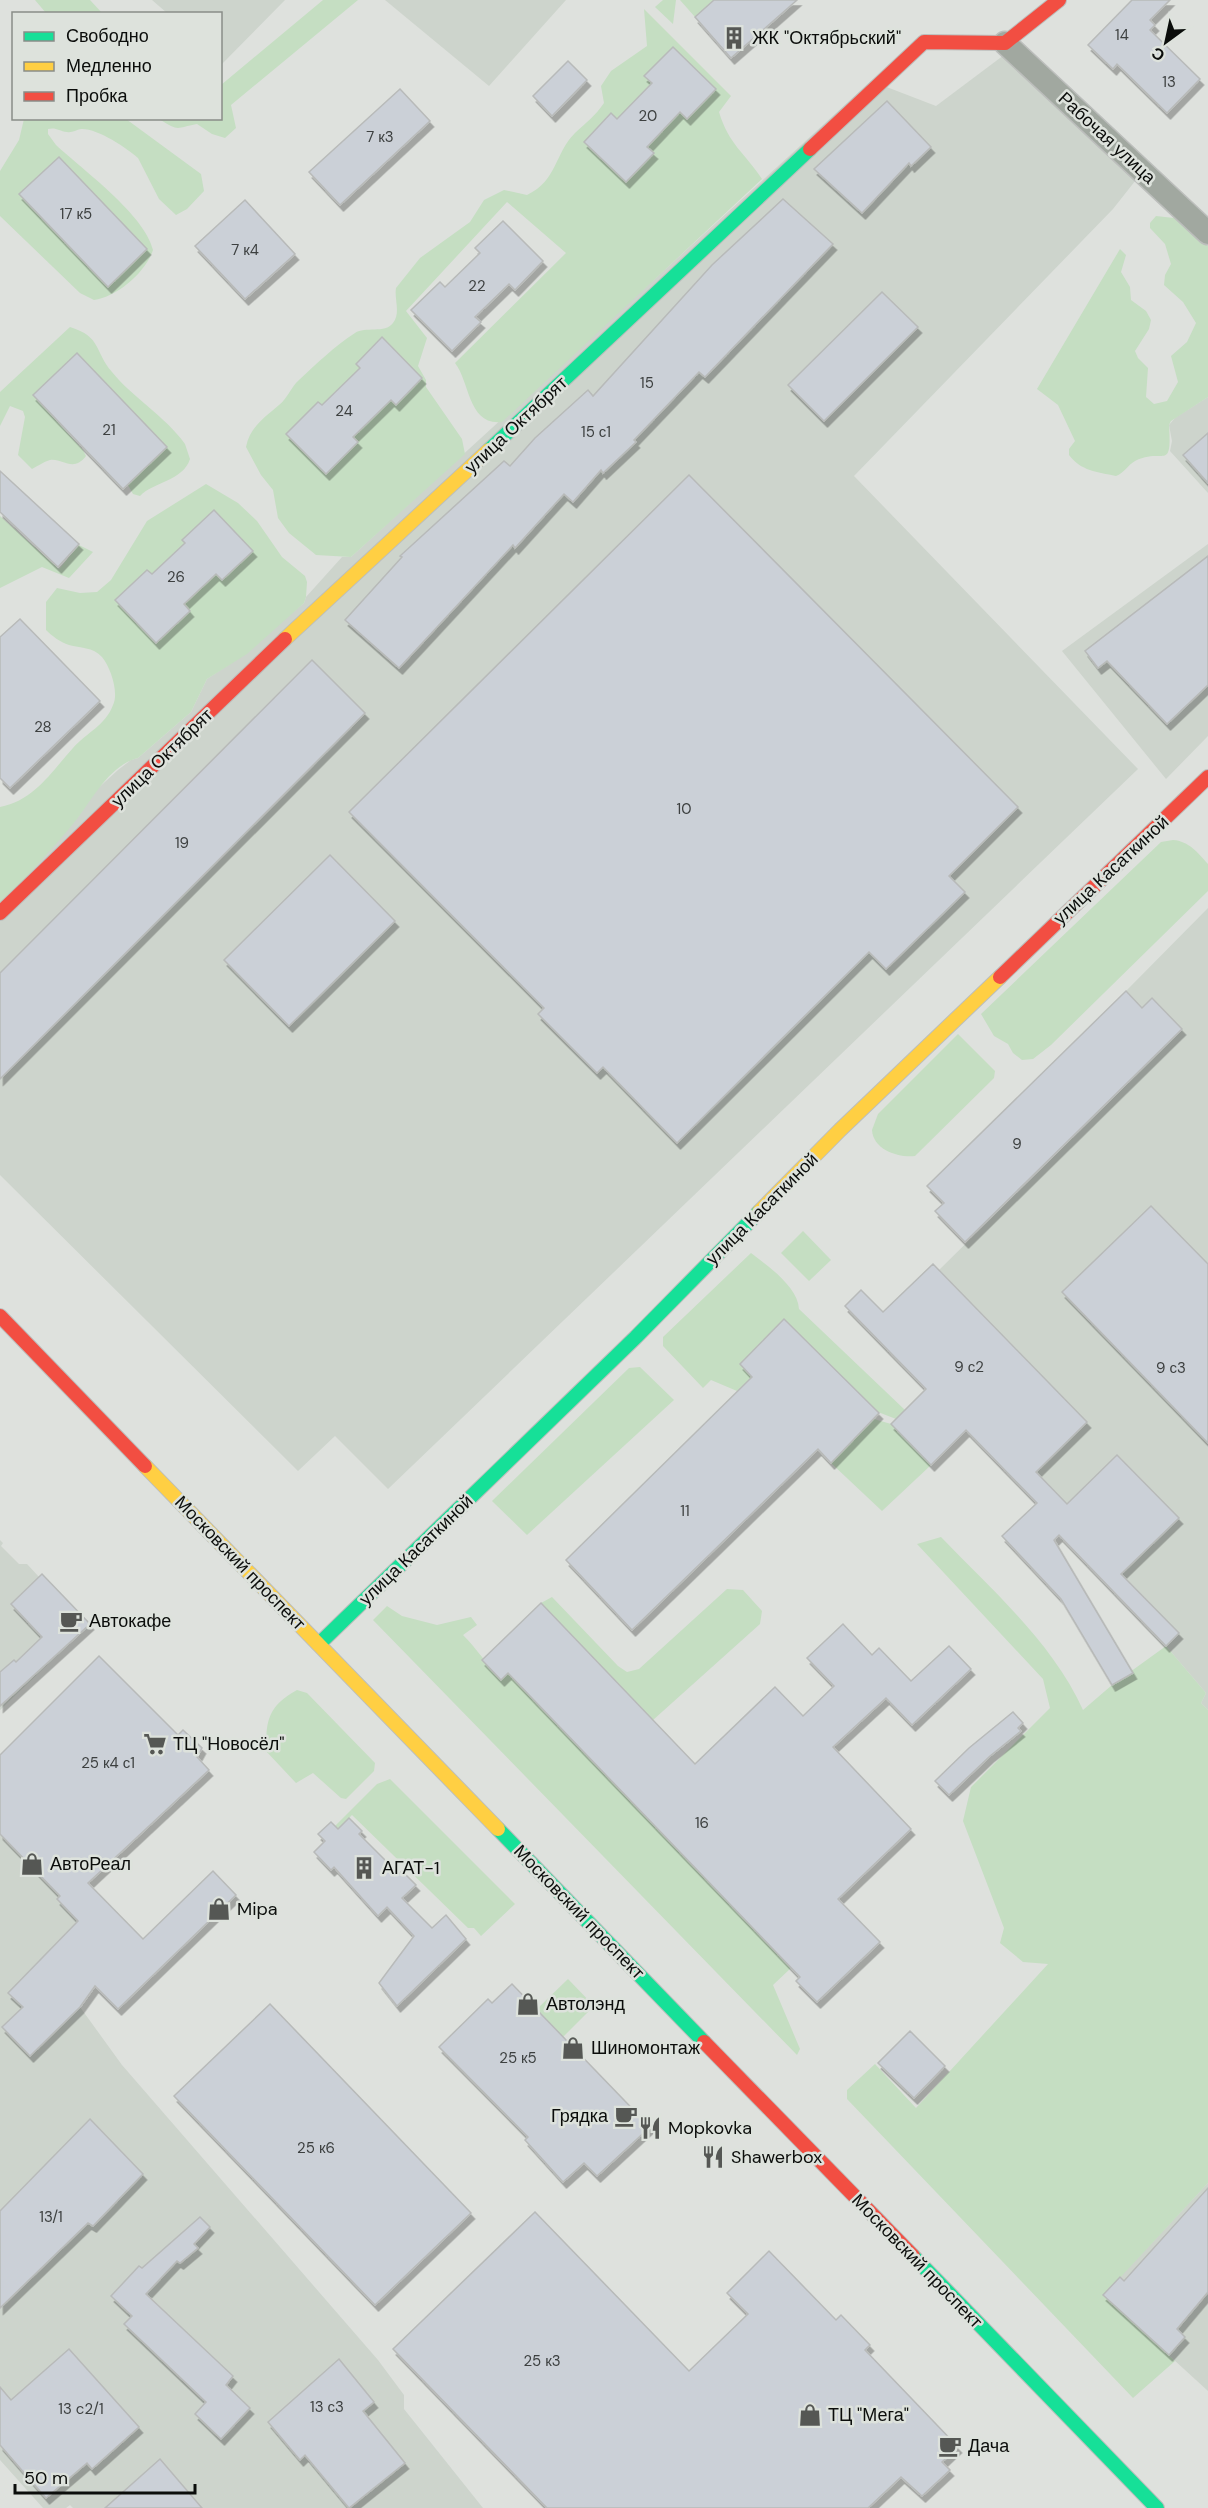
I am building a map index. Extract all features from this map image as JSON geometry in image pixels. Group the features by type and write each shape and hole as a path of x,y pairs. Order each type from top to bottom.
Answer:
{"street":[{"path":"1005,43 1059,0"},
{"name":"улица Октябрят","path":"0,913 333,593 924,42 1005,43"},
{"name":"Рабочая улица","path":"1005,43 1208,233"},
{"name":"улица Касаткиной","path":"319,1644 636,1337 849,1122 1208,777"},
{"name":"Московский проспект","path":"0,1316 1157,2508"}],"shaded area":[{"path":"152,0 285,0 222,64 222,12 166,12"},
{"path":"385,0 566,0 489,86"},
{"path":"1016,46 1143,171 1113,209 854,476 1138,769 388,1489 335,1436 298,1471 0,1175 0,906 78,817 95,791 131,760 138,758 191,712 207,679 233,662 304,603 306,597 342,557 351,557 871,81 936,106"},
{"path":"1208,397 1208,493 1170,451 1172,441 1169,425 1175,418"},
{"path":"1208,544 1208,736 1166,779 1062,651"},
{"path":"1208,908 1208,1710 1201,1703 1206,1693 1166,1646 1179,1633 1121,1574 1036,1472 1087,1422 939,1270 1182,1030 1151,999 1142,1008 1126,991"},
{"path":"0,1540 3,1543 1,1546 19,1564 27,1564 39,1577 42,1574 90,1624 0,1710"},
{"path":"0,1793 143,1939 95,1986 80,2007 122,2065 378,2360 404,2395 404,2409 483,2508 73,2508 70,2505 66,2508 43,2508 0,2460"},
{"path":"1208,2183 1208,2391 1103,2295"}],"green space":[{"path":"35,0 90,0 101,12 45,12"},
{"path":"323,0 358,0 231,105 236,128 225,138 212,134 197,124 178,128 161,120 222,120 222,84"},
{"path":"663,0 676,0 673,24 655,7"},
{"path":"680,0 714,0 695,17"},
{"path":"644,9 731,96 719,112 723,123 733,141 762,179 502,422 482,417 476,410 455,363 566,253 507,202 406,311 427,338 418,366 426,380 426,387 462,439 465,454 351,557 316,555 289,533 278,518 273,490 261,475 246,447 251,434 258,423 282,402 296,383 340,344 359,331 385,328 393,323 397,315 396,288 420,258 470,222 484,200 504,190 527,195 545,182 568,141 604,103 601,86 611,71 647,46"},
{"path":"24,120 127,120 201,174 204,191 187,209 176,215 159,199 138,158 119,144 88,130 64,132 48,129 48,134 56,145 126,208 148,236 153,250 144,267 130,282 112,294 94,300 80,293 0,216 0,171 19,140"},
{"path":"1156,216 1174,218 1208,246 1208,397 1171,421 1167,454 1135,461 1116,476 1090,470 1069,455 1069,449 1075,441 1058,405 1037,389 1120,249 1126,255 1121,272 1130,287 1131,300 1146,311 1151,320 1149,329 1135,351 1138,358 1148,368 1146,397 1154,404 1167,401 1178,382 1171,356 1187,342 1196,323 1183,302 1164,285 1165,275 1171,264 1165,244 1150,228 1150,223"},
{"path":"70,327 88,335 93,340 106,364 120,381 168,425 185,444 190,459 175,477 152,487 140,496 133,494 128,485 166,447 77,354 33,395 86,456 77,464 50,460 32,469 18,455 25,417 23,411 10,406 0,426 0,392"},
{"path":"206,484 238,503 257,521 282,557 305,576 307,582 304,603 247,654 207,679 191,712 138,758 128,762 111,775 68,830 0,906 0,807 33,792 78,743 106,718 115,700 113,681 102,657 91,650 62,642 46,630 46,602 57,588 80,593 97,592 111,580 147,521"},
{"path":"0,516 59,569 79,545 93,552 69,578 42,567 0,588"},
{"path":"1173,840 1188,845 1208,864 1208,891 1051,1045 1033,1059 1022,1060 1013,1053 1008,1044 994,1036 981,1014 1161,842"},
{"path":"958,1034 995,1071 994,1078 915,1156 902,1156 882,1148 873,1137 872,1130 878,1114"},
{"path":"803,1231 831,1260 809,1281 781,1253"},
{"path":"751,1253 788,1285 799,1309 905,1410 896,1419 878,1412 784,1320 740,1364 752,1377 737,1391 711,1380 703,1388 663,1346 663,1337"},
{"path":"640,1367 674,1400 527,1535 492,1501 629,1368"},
{"path":"874,1419 891,1424 931,1465 882,1511 831,1463"},
{"path":"941,1537 1020,1618 1055,1662 1083,1710 1112,1685 1166,1646 1206,1693 1201,1703 1208,1710 1208,2183 1104,2295 1175,2361 1133,2398 847,2099 847,2090 875,2064 916,2108 1048,1964 1023,1962 1000,1943 1004,1928 963,1821 971,1787 1050,1708 1043,1679 917,1544"},
{"path":"727,1589 743,1590 762,1611 760,1624 653,1720 541,1603 552,1597 618,1666 627,1672 639,1669"},
{"path":"387,1606 402,1616 437,1625 471,1617 477,1625 463,1635 496,1674 501,1679 508,1673 791,1968 773,1985 800,2049 797,2055 373,1620"},
{"path":"297,1690 307,1693 375,1763 374,1771 346,1799 341,1798 313,1773 296,1783 266,1751 268,1722 274,1708"},
{"path":"390,1779 515,1904 481,1936 474,1928 468,1928 352,1815 338,1829 335,1826 377,1784"},
{"path":"568,1979 594,2006 563,2037 536,2010"}],"building":[{"name":"ЖК \"Октябрьский\"","path":"714,0 797,0 731,58 695,17"},
{"path":"1132,0 1170,0 1150,20 1155,25 1150,30 1200,79 1167,113 1117,64 1113,69 1088,45"},
{"path":"673,47 716,89 687,119 680,112 647,147 654,153 626,182 584,142 611,113 617,119 652,83 644,76"},
{"path":"568,61 587,80 552,116 533,96"},
{"path":"400,89 430,121 340,205 309,172"},
{"path":"887,101 931,147 911,166 909,163 862,213 814,169"},
{"path":"59,157 147,249 108,287 19,194"},
{"path":"783,199 833,244 705,377 699,372 634,440 636,442 603,473 601,470 573,502 564,494 515,548 513,545 399,668 345,620 402,557 400,556 504,461 510,466 535,438 588,390 593,396 712,265"},
{"path":"245,200 295,254 245,299 195,246"},
{"path":"503,221 543,261 515,290 509,284 475,317 481,322 452,351 411,310 440,282 445,287 480,253 475,248"},
{"path":"882,292 918,327 824,421 788,385"},
{"path":"382,337 422,378 396,405 391,400 353,437 358,442 326,474 286,434 318,402 322,405 360,368 356,364"},
{"path":"77,353 167,447 123,489 33,395"},
{"path":"1208,433 1208,483 1183,455"},
{"path":"0,471 79,544 58,567 0,512"},
{"path":"689,475 1018,807 949,876 965,892 886,969 869,952 677,1143 603,1067 597,1073 538,1014 544,1008 349,812"},
{"path":"214,510 253,551 222,580 216,574 184,604 190,611 156,643 115,600 147,570 152,574 185,543 182,540"},
{"path":"1208,556 1208,685 1167,724 1107,661 1098,668 1085,651"},
{"path":"20,619 100,701 10,788 0,778 0,637"},
{"path":"312,660 365,713 0,1079 0,973"},
{"path":"330,855 395,921 289,1026 224,960"},
{"path":"1126,991 1142,1008 1152,998 1182,1029 965,1242 935,1211 944,1203 927,1186"},
{"path":"1151,1206 1208,1264 1208,1443 1062,1292"},
{"path":"933,1264 1087,1422 1036,1472 1067,1504 1117,1455 1179,1518 1121,1574 1179,1633 1166,1646 1059,1535 1054,1540 1133,1673 1112,1685 1061,1599 1002,1536 1037,1503 966,1430 931,1465 891,1424 926,1389 845,1306 861,1290 883,1312"},
{"path":"784,1319 879,1413 831,1463 818,1449 632,1630 566,1560 752,1377 740,1364"},
{"path":"42,1574 90,1624 0,1706 0,1672 14,1660 16,1662 42,1637 11,1604"},
{"path":"541,1603 695,1764 775,1687 803,1716 834,1686 807,1658 843,1624 872,1655 879,1648 911,1681 949,1646 971,1669 912,1725 886,1698 833,1747 911,1829 838,1899 880,1942 817,2002 796,1981 800,1977 508,1673 501,1680 482,1660"},
{"path":"99,1656 178,1735 183,1730 202,1748 197,1757 209,1770 88,1883 143,1939 213,1871 236,1895 118,2009 95,1986 80,2007 30,2056 2,2027 23,2007 8,1993 78,1921 57,1899 60,1896 0,1834 0,1755"},
{"path":"1013,1712 1023,1723 1018,1728 1021,1731 990,1756 949,1795 935,1781 969,1748"},
{"path":"349,1818 362,1831 359,1834 399,1874 402,1871 416,1885 402,1898 432,1928 446,1915 466,1939 397,2006 379,1983 414,1936 387,1907 378,1916 334,1867 331,1870 314,1852 325,1841 318,1834 331,1822 338,1829"},
{"path":"512,1984 650,2127 597,2176 584,2163 563,2182 525,2140 528,2137 439,2047 488,1999 492,2003"},
{"path":"270,2004 471,2213 375,2305 174,2096"},
{"path":"910,2031 945,2066 914,2098 878,2063"},
{"path":"90,2119 143,2174 93,2226 88,2223 0,2308 0,2211"},
{"path":"1208,2188 1208,2292 1177,2329 1185,2337 1169,2355 1103,2295 1120,2277 1124,2281"},
{"path":"535,2212 689,2371 748,2314 727,2293 769,2251 836,2320 841,2315 870,2345 865,2350 958,2447 942,2462 950,2470 922,2496 901,2477 868,2508 547,2508 393,2349"},
{"path":"200,2217 210,2227 194,2244 198,2248 180,2263 177,2261 146,2294 233,2376 226,2385 250,2408 221,2439 195,2414 206,2402 124,2324 132,2316 111,2296 139,2266 142,2268"},
{"path":"69,2349 139,2427 92,2469 87,2463 46,2498 0,2445 0,2387 11,2400"},
{"path":"339,2359 374,2402 363,2411 405,2463 349,2508 305,2455 300,2460 268,2422"},
{"path":"160,2459 202,2508 105,2508"}],"traffic: fast":[{"path":"489,450 810,149"},
{"path":"319,1644 636,1337 759,1212"},
{"path":"498,1829 704,2042"},
{"path":"913,2256 1157,2508"}],"traffic: slow":[{"path":"285,639 489,450"},
{"path":"759,1212 840,1130 1000,977"},
{"path":"145,1466 498,1829"}],"traffic: jam":[{"path":"810,149 924,42 1005,43 1059,0"},
{"path":"0,913 285,639"},
{"path":"1000,977 1208,777"},
{"path":"0,1316 145,1466"},
{"path":"704,2042 913,2256"}],"place":[{"name":"ЖК \"Октябрьский\"","path":"734,38"},
{"name":"Автокафе","path":"71,1621"},
{"name":"ТЦ \"Новосёл\"","path":"155,1744"},
{"name":"АвтоРеал","path":"32,1864"},
{"name":"АГАТ-1","path":"364,1868"},
{"name":"Mipa","path":"219,1909"},
{"name":"Автолэнд","path":"528,2004"},
{"name":"Шиномонтаж","path":"573,2048"},
{"name":"Грядка","path":"626,2116"},
{"name":"Mopkovka","path":"650,2128"},
{"name":"Shawerbox","path":"713,2157"},
{"name":"ТЦ \"Мега\"","path":"810,2415"},
{"name":"Дача","path":"950,2446"}]}
